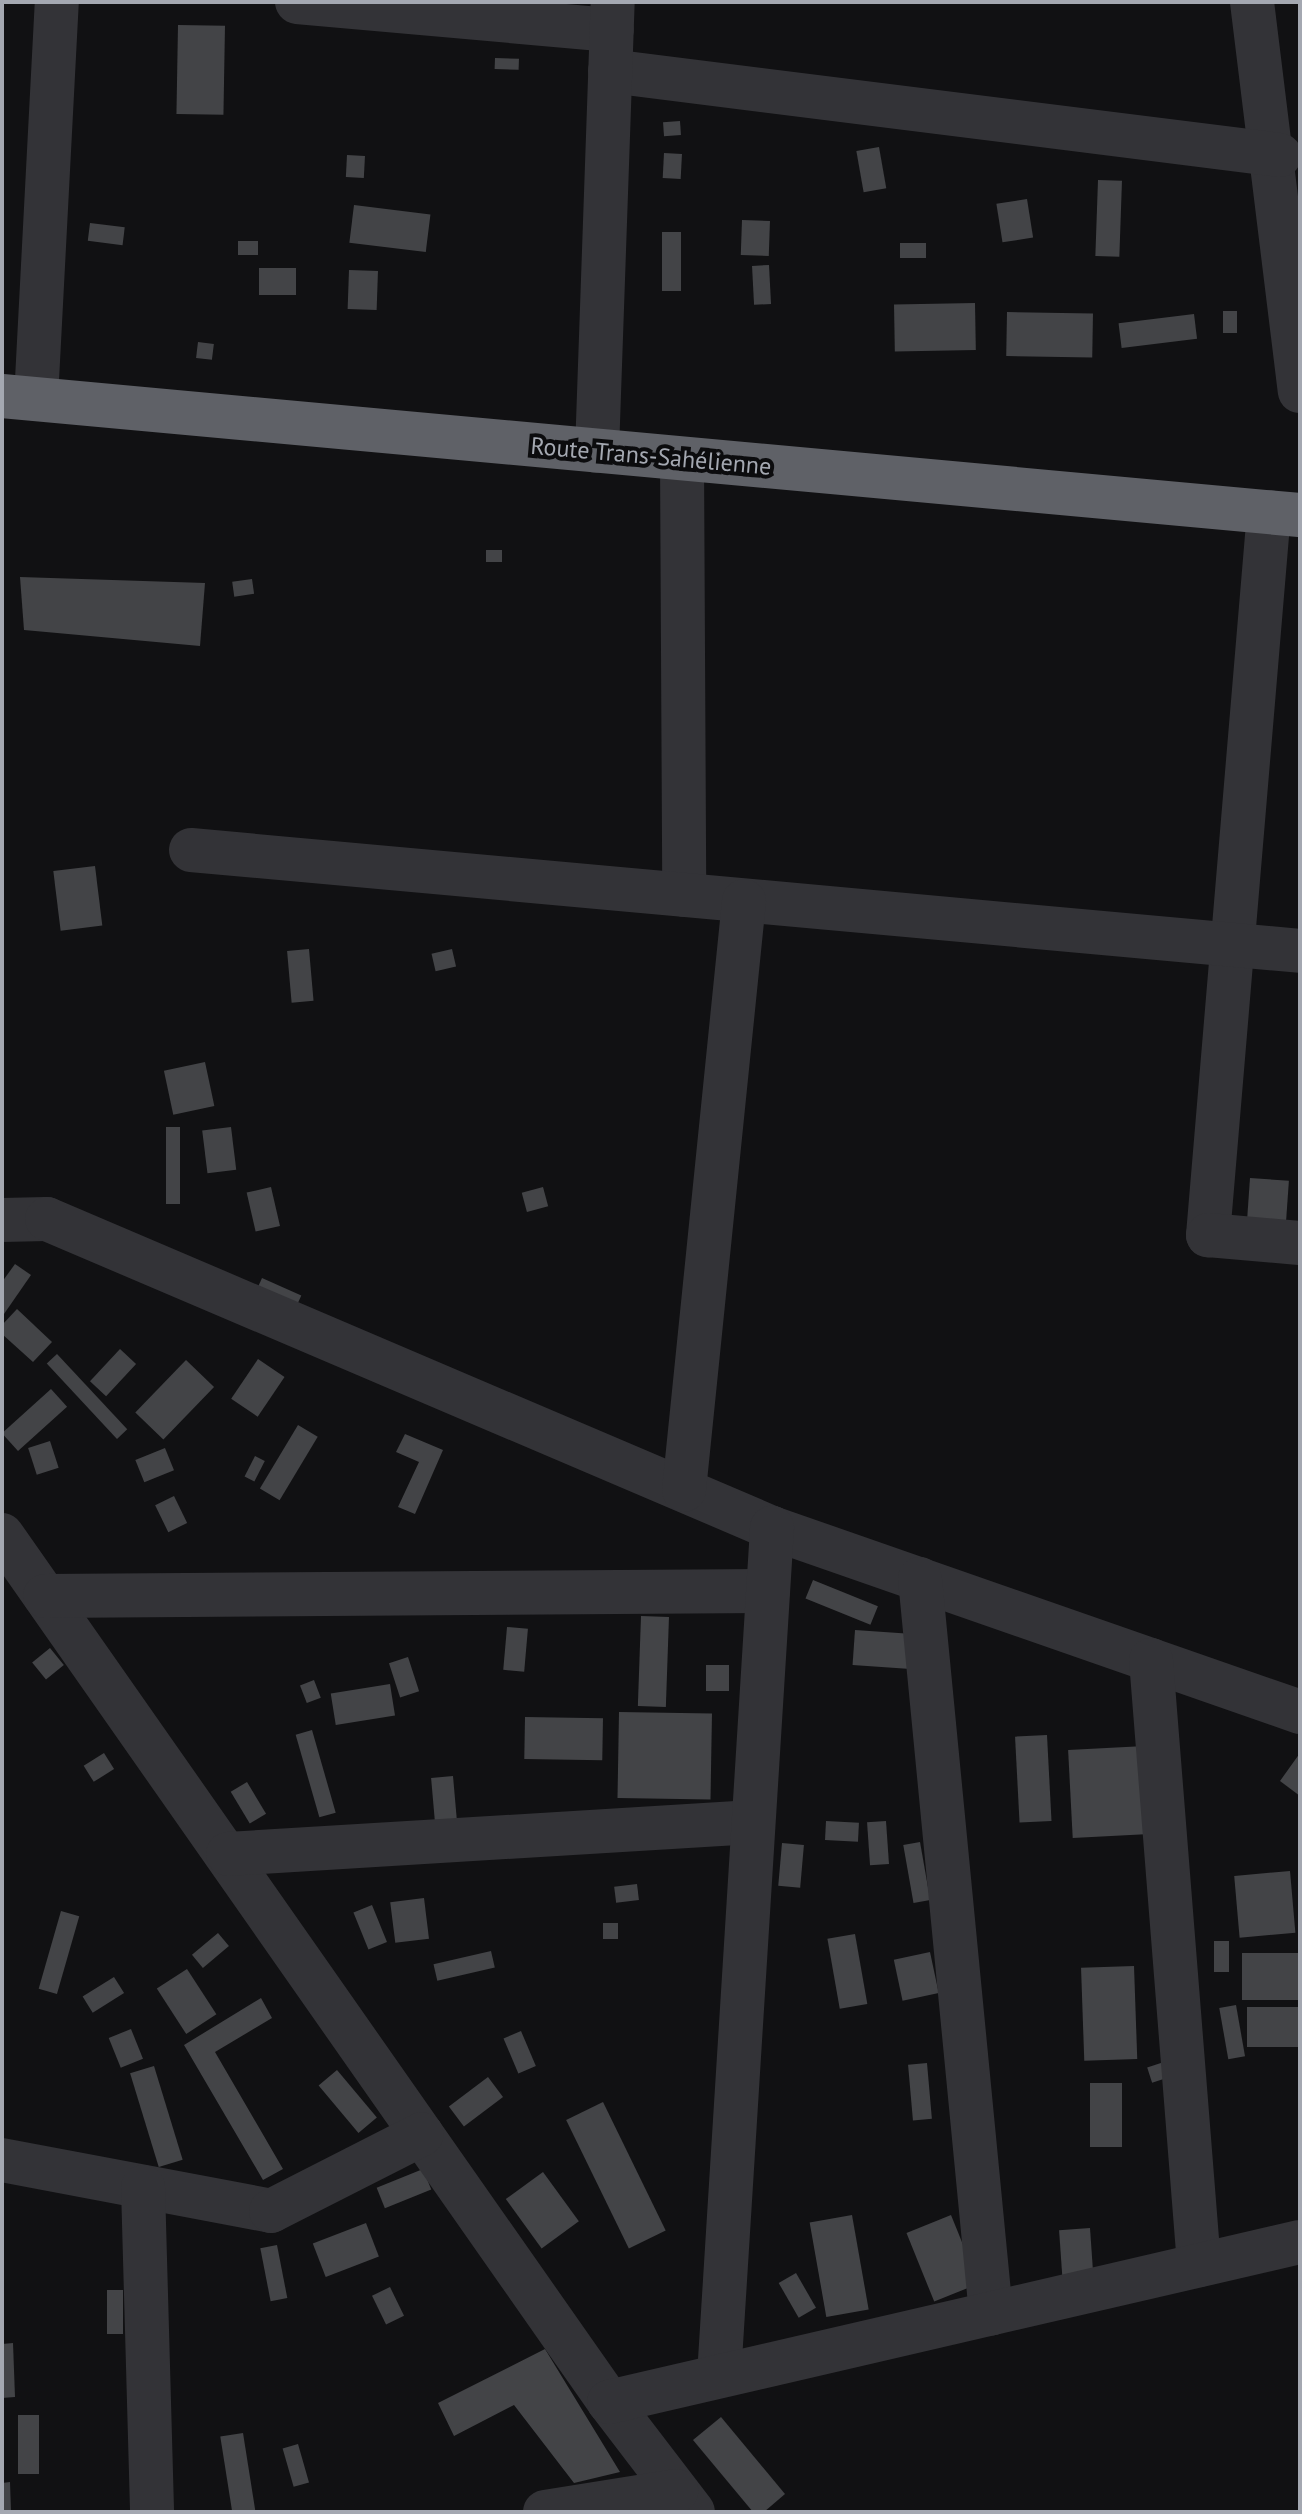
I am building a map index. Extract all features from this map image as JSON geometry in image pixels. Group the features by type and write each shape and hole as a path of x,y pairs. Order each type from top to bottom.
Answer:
{"highway":[{"name":"Route Trans-Sahélienne","path":"19,398 1285,514"}],"street":[{"path":"19,398 57,2"},
{"path":"297,2 612,34 1275,154"},
{"path":"1252,2 1275,154 1300,391"},
{"path":"597,451 612,34"},
{"path":"682,459 684,895"},
{"path":"1285,514 1233,945 1208,1235 1300,1243"},
{"path":"191,850 1300,951"},
{"path":"684,1490 744,901"},
{"path":"2,1220 47,1219 772,1528 1300,1712"},
{"path":"719,2376 772,1528"},
{"path":"2,1535 609,2402 685,2502"},
{"path":"920,1579 991,2314"},
{"path":"45,1596 768,1591"},
{"path":"1151,1660 1199,2265"},
{"path":"228,1854 753,1822"},
{"path":"2,2160 271,2211 422,2134"},
{"path":"143,2187 152,2512"},
{"path":"609,2402 1300,2242"},
{"path":"545,2512 685,2502"}],"building":[{"path":"178,25 225,26 223,115 176,114"},
{"path":"495,58 519,59 519,70 495,69"},
{"path":"680,121 681,135 664,136 663,122"},
{"path":"879,147 886,188 864,192 856,151"},
{"path":"664,153 682,154 681,179 663,178"},
{"path":"347,155 365,156 364,178 346,177"},
{"path":"1098,180 1122,181 1119,257 1095,256"},
{"path":"1027,199 1033,238 1002,242 996,204"},
{"path":"354,205 430,214 426,252 349,243"},
{"path":"742,220 770,221 769,256 741,255"},
{"path":"90,223 125,227 123,245 88,241"},
{"path":"662,232 681,232 681,291 662,291"},
{"path":"238,241 258,241 258,255 238,255"},
{"path":"900,243 926,243 926,258 900,258"},
{"path":"769,265 771,304 754,305 752,266"},
{"path":"259,268 296,268 296,295 259,295"},
{"path":"349,270 378,271 377,310 348,309"},
{"path":"975,303 976,350 895,351 894,304"},
{"path":"1223,311 1237,311 1237,333 1223,333"},
{"path":"1007,312 1093,314 1092,357 1006,356"},
{"path":"1194,314 1197,339 1122,348 1119,323"},
{"path":"198,342 214,344 212,360 196,358"},
{"path":"486,550 502,550 502,562 486,562"},
{"path":"20,577 205,583 200,646 24,630"},
{"path":"252,579 254,594 234,597 232,582"},
{"path":"95,866 102,926 61,931 53,871"},
{"path":"309,949 314,1001 292,1003 287,951"},
{"path":"452,949 456,967 436,971 432,954"},
{"path":"205,1062 214,1106 173,1115 164,1071"},
{"path":"166,1127 180,1127 180,1204 166,1204"},
{"path":"231,1127 236,1170 207,1173 202,1131"},
{"path":"1250,1178 1289,1181 1286,1228 1247,1225"},
{"path":"271,1187 280,1226 256,1232 247,1193"},
{"path":"543,1187 548,1206 527,1212 522,1193"},
{"path":"15,1264 31,1275 4,1314 2,1282"},
{"path":"262,1278 301,1295 296,1306 257,1289"},
{"path":"17,1309 52,1342 33,1362 2,1334 2,1325"},
{"path":"120,1349 136,1364 106,1396 90,1381"},
{"path":"57,1354 127,1429 117,1439 47,1364"},
{"path":"258,1359 285,1377 258,1417 231,1399"},
{"path":"186,1360 214,1387 163,1440 135,1413"},
{"path":"51,1389 67,1407 18,1451 2,1433"},
{"path":"298,1425 318,1437 280,1500 260,1488"},
{"path":"405,1434 443,1450 415,1514 398,1507 419,1462 396,1452"},
{"path":"50,1441 59,1468 37,1475 28,1448"},
{"path":"165,1448 174,1470 144,1482 135,1460"},
{"path":"255,1456 265,1461 254,1481 245,1476"},
{"path":"174,1496 187,1523 168,1532 155,1505"},
{"path":"813,1580 878,1606 870,1625 806,1599"},
{"path":"641,1616 669,1617 666,1707 638,1706"},
{"path":"507,1627 528,1629 524,1672 503,1670"},
{"path":"855,1630 913,1634 910,1669 853,1665"},
{"path":"50,1648 64,1665 46,1680 32,1662"},
{"path":"408,1657 419,1691 400,1697 389,1663"},
{"path":"706,1665 729,1665 729,1691 706,1691"},
{"path":"314,1680 321,1698 307,1703 300,1685"},
{"path":"390,1684 395,1716 336,1725 331,1693"},
{"path":"619,1712 712,1714 710,1800 617,1798"},
{"path":"525,1717 603,1718 602,1760 524,1759"},
{"path":"312,1730 336,1813 319,1817 296,1735"},
{"path":"1047,1735 1052,1821 1020,1823 1015,1737"},
{"path":"1145,1746 1150,1834 1073,1838 1068,1750"},
{"path":"104,1753 114,1769 94,1782 84,1766"},
{"path":"1300,1753 1300,1796 1280,1781"},
{"path":"453,1776 457,1819 435,1821 431,1778"},
{"path":"247,1782 266,1814 250,1824 231,1792"},
{"path":"826,1821 859,1823 858,1842 825,1840"},
{"path":"886,1821 889,1864 870,1865 867,1822"},
{"path":"920,1842 930,1900 914,1903 903,1845"},
{"path":"782,1843 804,1845 800,1888 778,1886"},
{"path":"1290,1871 1295,1933 1240,1938 1234,1876"},
{"path":"637,1884 639,1900 616,1903 614,1887"},
{"path":"424,1898 429,1939 395,1943 390,1902"},
{"path":"372,1905 387,1942 368,1950 353,1912"},
{"path":"61,1911 79,1916 57,1994 39,1989"},
{"path":"603,1923 618,1923 618,1939 603,1939"},
{"path":"218,1933 229,1946 203,1968 192,1955"},
{"path":"855,1934 867,2004 840,2009 827,1939"},
{"path":"1214,1941 1229,1941 1229,1972 1214,1972"},
{"path":"491,1951 495,1968 437,1981 434,1964"},
{"path":"930,1952 939,1993 903,2001 894,1960"},
{"path":"1242,1953 1300,1953 1300,2000 1242,2000"},
{"path":"1134,1966 1137,2059 1084,2061 1081,1968"},
{"path":"187,1969 216,2014 186,2034 157,1989"},
{"path":"114,1977 124,1993 93,2013 83,1997"},
{"path":"261,1998 272,2018 215,2052 283,2169 263,2180 184,2045"},
{"path":"1236,2005 1245,2056 1228,2059 1219,2008"},
{"path":"1247,2007 1300,2007 1300,2047 1247,2047"},
{"path":"131,2029 143,2059 121,2068 109,2038"},
{"path":"521,2031 536,2066 518,2073 504,2038"},
{"path":"1170,2060 1175,2075 1152,2083 1147,2067"},
{"path":"927,2063 932,2119 913,2120 908,2065"},
{"path":"154,2066 183,2160 159,2167 130,2073"},
{"path":"337,2070 377,2117 358,2133 319,2085"},
{"path":"488,2077 503,2097 464,2126 449,2106"},
{"path":"1090,2083 1122,2083 1122,2147 1090,2147"},
{"path":"603,2102 666,2231 629,2249 566,2120"},
{"path":"423,2169 431,2189 385,2208 377,2188"},
{"path":"543,2172 579,2221 542,2248 506,2199"},
{"path":"852,2215 869,2310 826,2317 810,2222"},
{"path":"951,2215 979,2284 934,2302 906,2233"},
{"path":"366,2223 379,2257 326,2277 313,2243"},
{"path":"1090,2228 1094,2279 1063,2281 1059,2230"},
{"path":"277,2245 287,2298 271,2301 260,2248"},
{"path":"796,2273 816,2308 799,2318 779,2283"},
{"path":"390,2287 404,2316 386,2325 372,2296"},
{"path":"107,2290 123,2290 123,2334 107,2334"},
{"path":"13,2343 15,2397 2,2398 2,2344"},
{"path":"545,2349 620,2472 574,2483 514,2405 454,2436 438,2403"},
{"path":"18,2415 39,2415 39,2474 18,2474"},
{"path":"721,2417 785,2494 764,2512 753,2512 693,2440"},
{"path":"243,2433 256,2512 232,2512 220,2437"},
{"path":"298,2444 309,2482 294,2487 283,2448"},
{"path":"10,2482 11,2512 2,2512 2,2483"}]}
